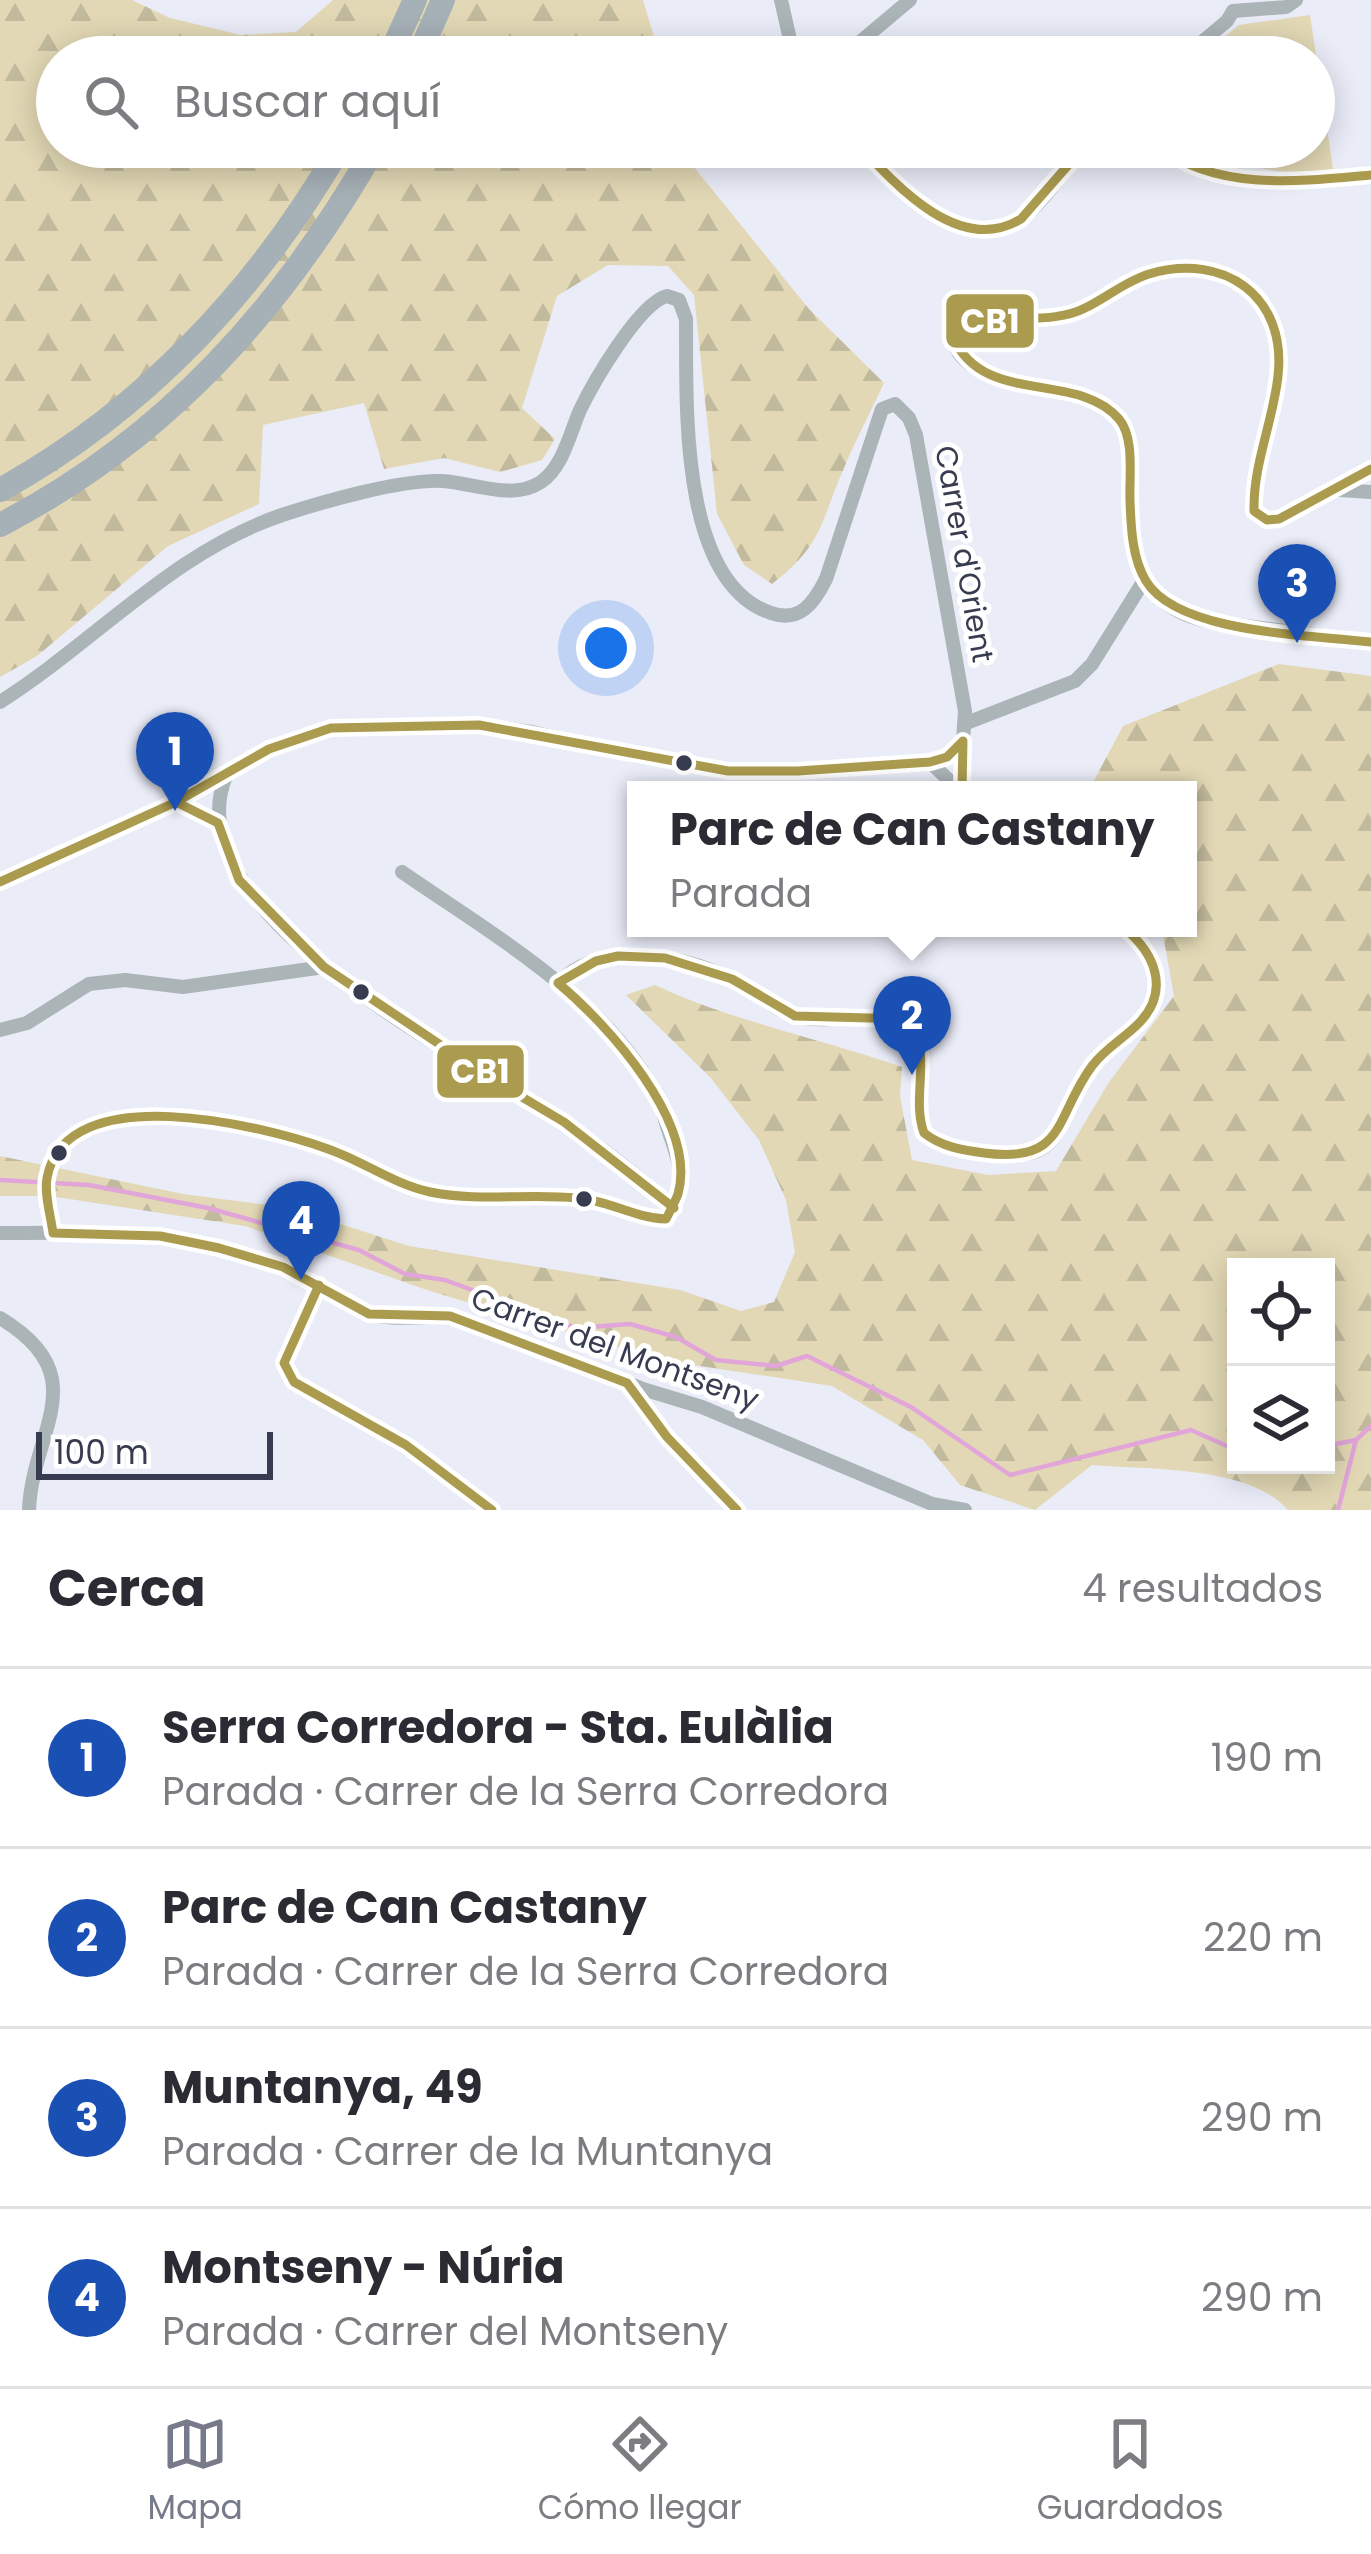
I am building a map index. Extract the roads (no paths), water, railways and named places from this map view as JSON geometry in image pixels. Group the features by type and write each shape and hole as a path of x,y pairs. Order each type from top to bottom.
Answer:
{"highway":[{"path":"398,36 415,0"},
{"path":"427,36 443,0"},
{"path":"0,490 80,440 183,356 253,279 328,168"},
{"path":"0,525 91,474 189,392 275,300 334,218 362,168"}],"street":[{"path":"781,0 789,36"},
{"path":"867,36 910,0"},
{"path":"1210,36 1219,29 1229,6 1286,7 1296,0"},
{"path":"880,168 929,212 956,225 981,228 1018,222 1066,168"},
{"path":"1196,168 1290,183 1371,175"},
{"path":"1371,470 1274,521 1254,511 1279,372 1278,338 1266,303 1238,280 1210,272 1169,270 1129,283 1073,314 967,324 953,337 954,345 983,371 1087,402 1120,421 1128,439 1132,541 1145,579 1163,604 1187,617 1371,642"},
{"name":"Carrer d'Orient","path":"0,702 87,642 167,574 271,519 409,483 520,490 543,481 558,462 592,388 650,305 667,296 680,300 686,319 690,460 706,532 723,572 762,610 792,615 814,601 826,579 882,409 895,404 909,418 920,458 964,724 961,781"},
{"path":"1334,489 1371,492"},
{"path":"964,724 1075,681 1092,664 1145,579"},
{"path":"0,882 176,802 292,738 331,728 450,724 512,729 728,771 930,762 947,757 963,741"},
{"path":"930,762 950,781"},
{"path":"226,776 218,823 239,880 324,967 564,1122 674,1208"},
{"path":"176,802 218,823"},
{"path":"53,1233 45,1211 43,1171 58,1139 80,1126 122,1114 218,1123 286,1136 425,1191 488,1198 584,1198 645,1219 666,1219 681,1187 681,1166 656,1096 583,1001 402,872"},
{"path":"558,983 592,959 636,956 723,975 803,1017 906,1019 922,1044 917,1112 924,1133 944,1146 1014,1157 1038,1152 1057,1137 1092,1067 1150,1007 1156,967 1134,937"},
{"path":"0,1030 27,1024 89,984 124,980 183,987 324,967"},
{"name":"Carrer del Montseny","path":"0,1233 160,1236 283,1267 369,1314 450,1316 702,1407 926,1505 965,1510"},
{"path":"319,1285 284,1364 294,1382 406,1445 493,1510"},
{"path":"0,1318 28,1334 45,1360 53,1385 52,1413 31,1483 29,1510"},
{"path":"627,1383 667,1437 737,1510"}],"waterway":[{"path":"0,1180 89,1185 208,1208 359,1250 405,1274 445,1280 576,1328 630,1324 676,1337 716,1360 776,1366 807,1356 911,1407 1010,1475 1191,1430 1227,1446"},
{"path":"1338,1510 1356,1440 1371,1426"},
{"path":"1335,1444 1356,1440"}],"place":[{"name":"Muntanya, 49","path":"1297,643"},
{"name":"Serra Corredora - Sta. Eulàlia","path":"175,811"},
{"name":"Parc de Can Castany","path":"912,1075"},
{"name":"Montseny - Núria","path":"301,1280"}]}
